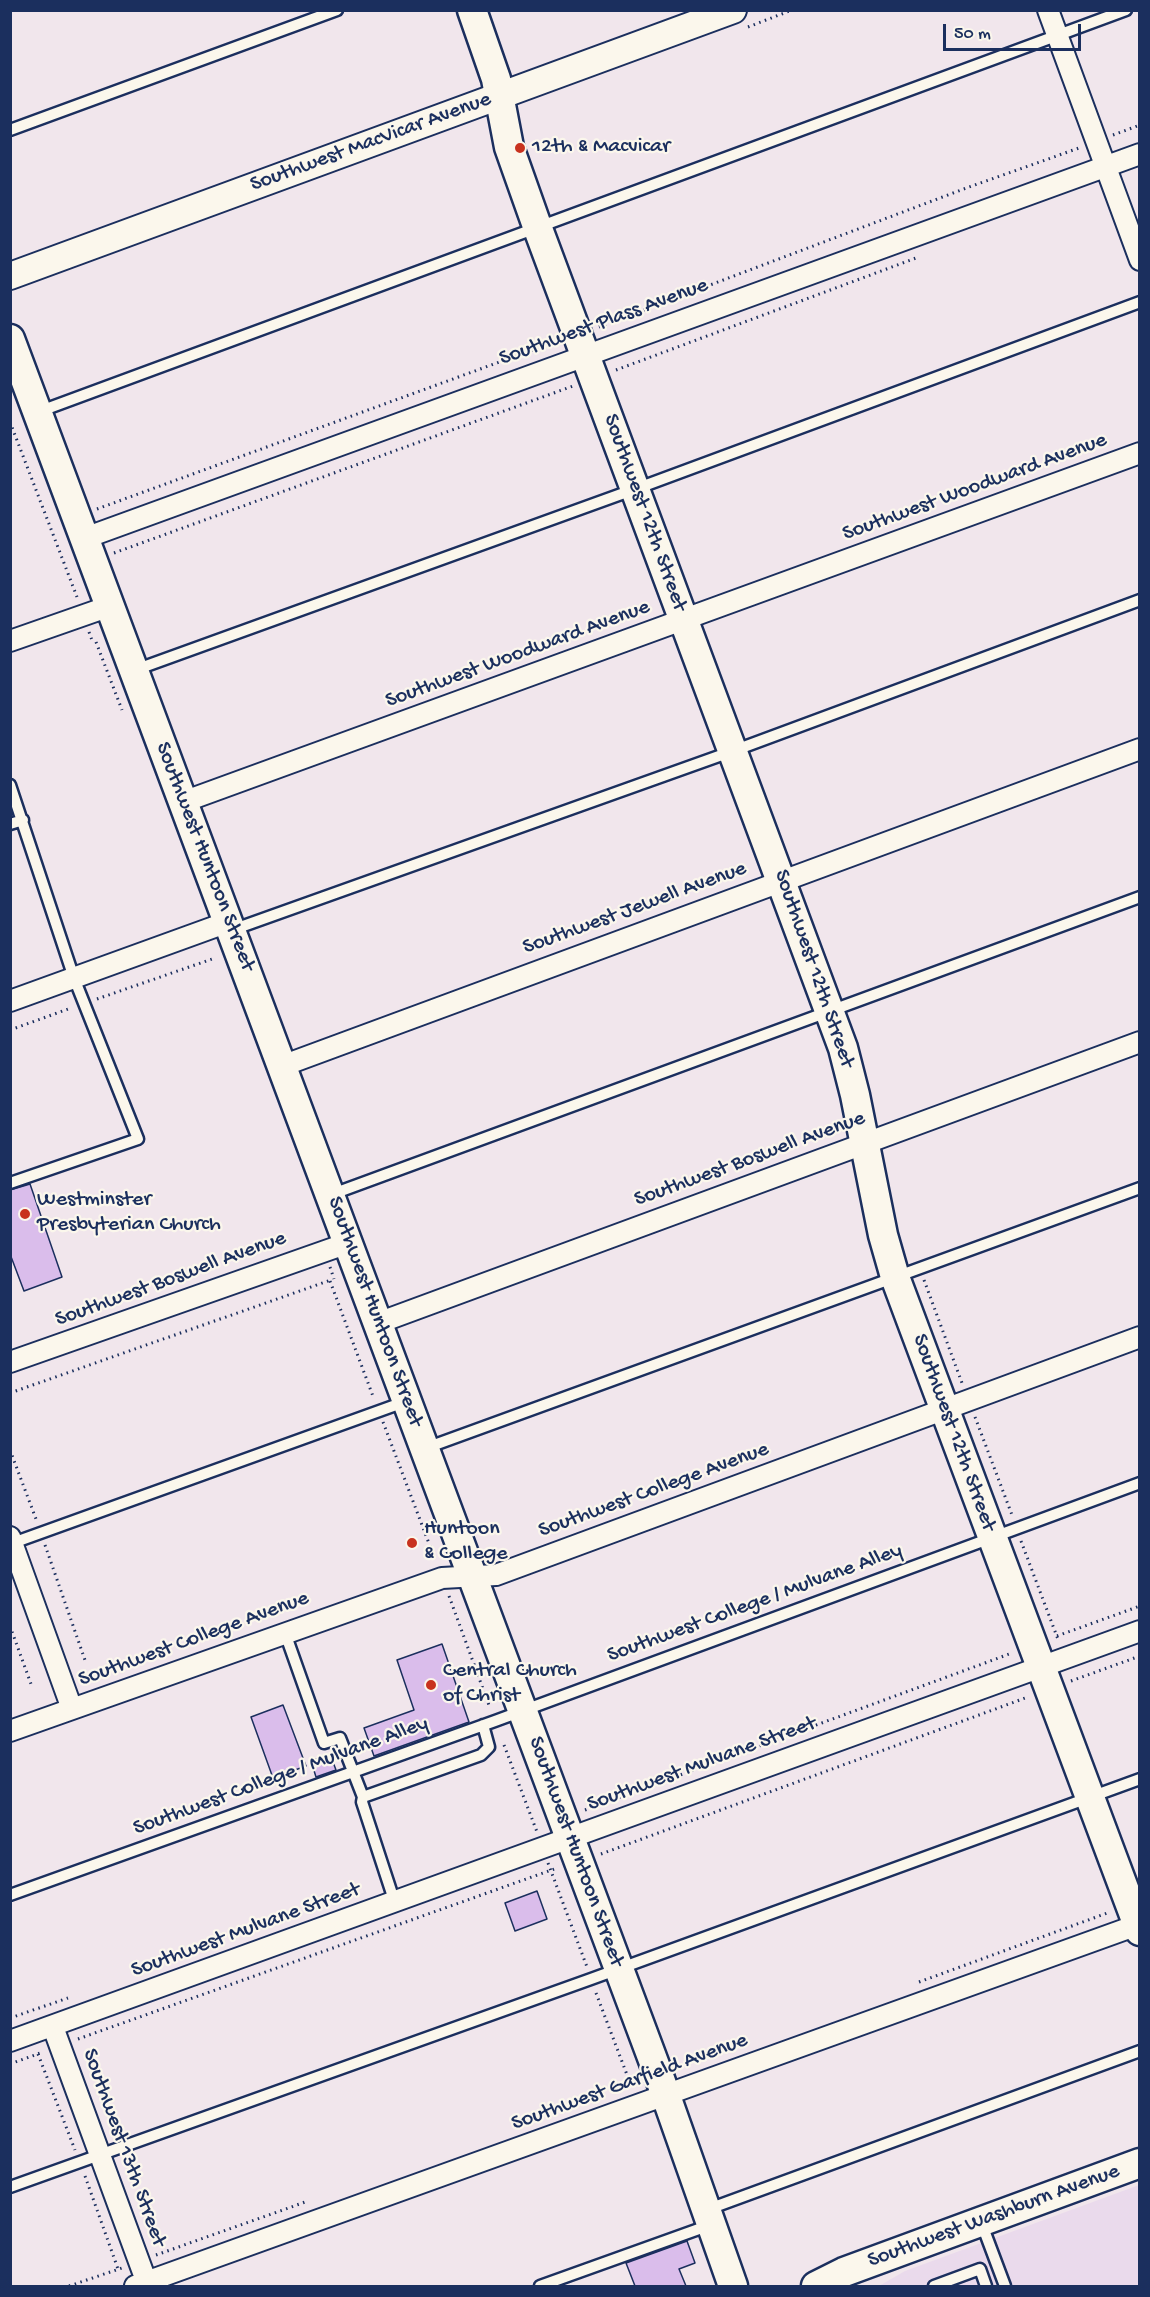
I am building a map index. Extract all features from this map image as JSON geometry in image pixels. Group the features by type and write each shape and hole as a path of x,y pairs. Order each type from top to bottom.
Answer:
{"main road":[{"name":"Southwest 12th Street","path":"472,10 496,79 509,147 537,226 830,1011 849,1070 883,1235 895,1277 991,1538 1139,1927"},
{"name":"Southwest Huntoon Street","path":"10,339 570,1839 733,2286"},
{"name":"Southwest Washburn Avenue","path":"828,2284 980,2222 1140,2163"}],"street":[{"name":"Southwest MacVicar Avenue","path":"10,276 733,10"},
{"path":"1048,10 1140,260"},
{"name":"Southwest Plass Avenue","path":"85,538 1140,154"},
{"name":"Southwest Woodward Avenue","path":"183,802 1140,453"},
{"path":"10,641 110,606"},
{"name":"Southwest Jewell Avenue","path":"282,1066 1140,749"},
{"path":"10,1001 230,926"},
{"name":"Southwest Boswell Avenue","path":"378,1323 1140,1042"},
{"name":"Southwest Boswell Avenue","path":"10,1362 348,1243"},
{"name":"Southwest College Avenue","path":"10,1731 442,1578 496,1575 1140,1337"},
{"path":"11,1542 72,1709"},
{"name":"Southwest Mulvane Street","path":"10,2042 1140,1631"},
{"name":"Southwest Garfield Avenue","path":"143,2285 1139,1927"},
{"name":"Southwest 13th Street","path":"53,2026 143,2285"}],"lane":[{"path":"10,130 337,10"},
{"path":"38,412 1126,10"},
{"path":"135,670 635,489 1140,302"},
{"path":"230,926 734,751 1140,600"},
{"path":"10,785 74,978 138,1139 10,1183"},
{"path":"10,824 23,820"},
{"path":"330,1195 1140,897"},
{"path":"424,1448 1140,1188"},
{"path":"11,1542 407,1401"},
{"name":"Southwest College / Mulvane Alley","path":"10,1895 522,1711 1140,1483"},
{"path":"285,1633 324,1743 340,1738 363,1797 362,1802 395,1902"},
{"path":"363,1797 481,1755 489,1747 483,1725"},
{"path":"10,2187 1140,1779"},
{"path":"540,2286 708,2217 1140,2051"},
{"path":"980,2222 1005,2286"},
{"path":"934,2286 980,2270 986,2286"}],"path":[{"path":"113,554 586,357 969,187 1140,125"},
{"path":"96,509 546,345 561,343 586,357 922,255"},
{"path":"10,422 93,643"},
{"path":"10,1030 214,958"},
{"path":"10,1393 358,1270"},
{"path":"330,1281 442,1578"},
{"path":"10,1450 87,1664"},
{"path":"10,1626 32,1684"}],"shaded area":[{"path":"1139,2185 1139,2286 879,2286 905,2271"}],"building":[{"name":"Westminster Presbyterian Church","path":"30,1184 62,1277 24,1291 10,1254 10,1190"},
{"name":"Central Church of Christ","path":"442,1644 469,1722 374,1756 364,1728 414,1710 397,1660"},
{"path":"283,1705 306,1766 273,1778 251,1717"},
{"path":"330,1754 336,1770 316,1777 311,1761"},
{"path":"537,1891 547,1919 515,1931 505,1903"},
{"path":"687,2241 695,2263 679,2269 686,2286 635,2286 626,2263"}],"place":[{"name":"12th & Macvicar","path":"520,148"},
{"name":"Westminster Presbyterian Church","path":"25,1214"},
{"name":"Huntoon & College","path":"412,1543"},
{"name":"Central Church of Christ","path":"431,1685"}]}
